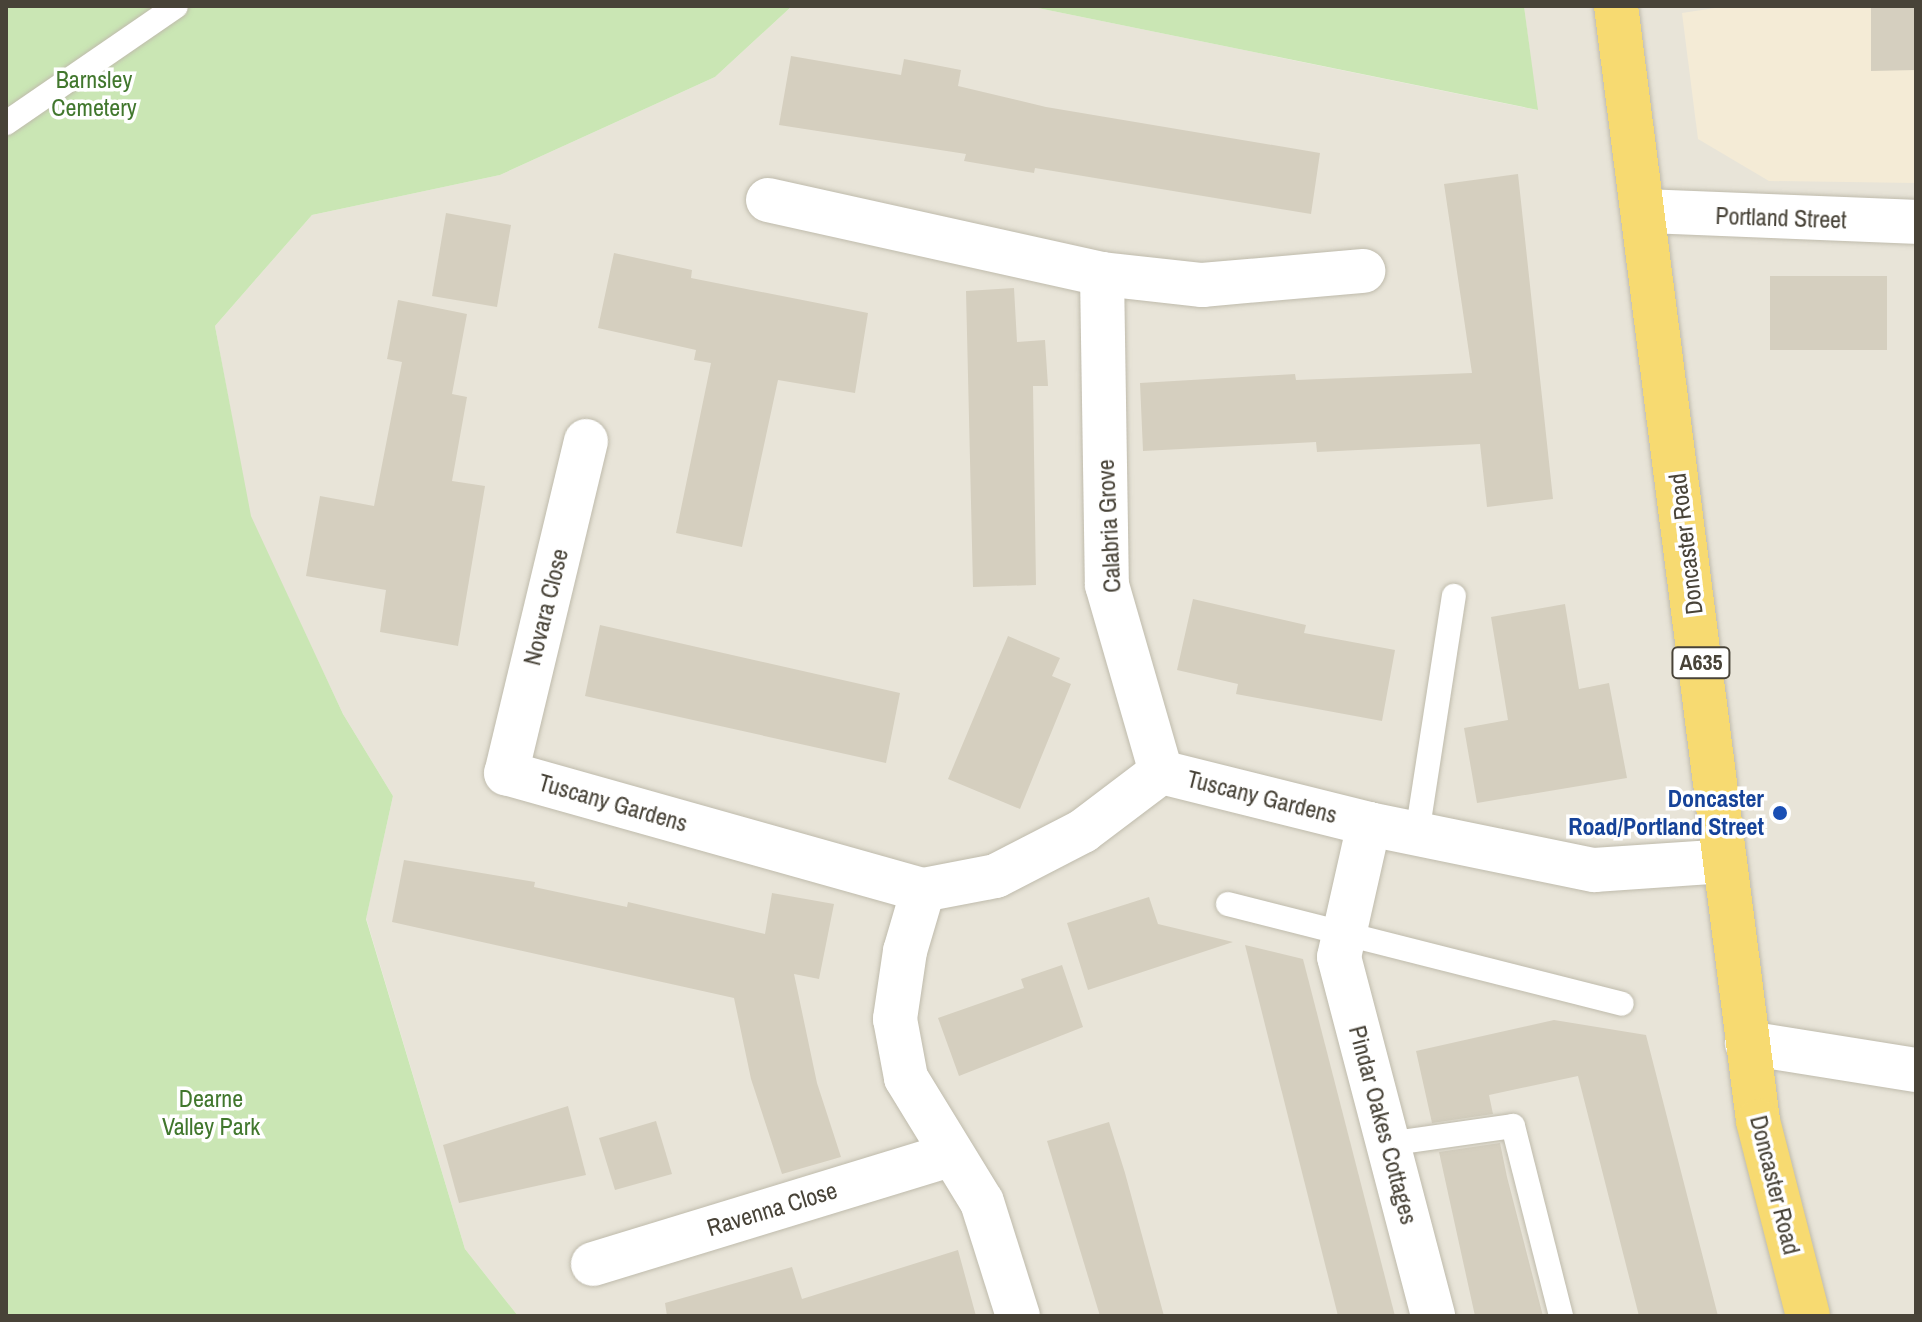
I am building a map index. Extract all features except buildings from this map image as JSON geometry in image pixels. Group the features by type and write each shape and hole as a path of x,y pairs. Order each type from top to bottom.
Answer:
{"highway":[{"name":"Doncaster Road","path":"1616,6 1646,211 1758,1121 1808,1316"}],"street":[{"path":"768,200 1102,274 1202,285 1363,271"},
{"name":"Portland Street","path":"1646,211 1916,222"},
{"name":"Calabria Grove","path":"1102,274 1107,585 1161,772"},
{"name":"Novara Close","path":"506,773 586,441"},
{"name":"Tuscany Gardens","path":"506,773 923,890 996,876 1083,831 1161,772 1369,824 1594,870 1725,861"},
{"name":"Pindar Oakes Cottages","path":"1369,824 1339,957 1433,1316"},
{"path":"923,890 905,951 895,1019 906,1078 982,1202 1018,1316"},
{"path":"1747,1043 1916,1070"},
{"name":"Ravenna Close","path":"593,1264 952,1154"}],"lane":[{"path":"10,113 176,6"},
{"path":"1417,834 1454,596"},
{"path":"1228,904 1622,1004"},
{"path":"1388,1144 1513,1126 1561,1316"}],"shaded area":[{"path":"792,6 1028,6 1537,110 1524,6 1916,6 1916,1316 518,1316 465,1249 366,918 393,796 343,714 250,516 215,326 312,215 500,175 715,77"},
{"path":"1728,6 1916,6 1916,183 1769,181 1698,139 1682,13"}],"green space":[{"name":"Dearne Valley Park","path":"6,6 792,6 715,77 500,175 312,215 215,326 251,516 343,714 393,796 366,919 465,1249 518,1316 6,1316"},
{"path":"1028,6 1524,6 1538,110"}],"place":[{"name":"Doncaster Road/Portland Street","path":"1780,813"}],"park label":[{"name":"Barnsley Cemetery","path":"94,94"}]}
